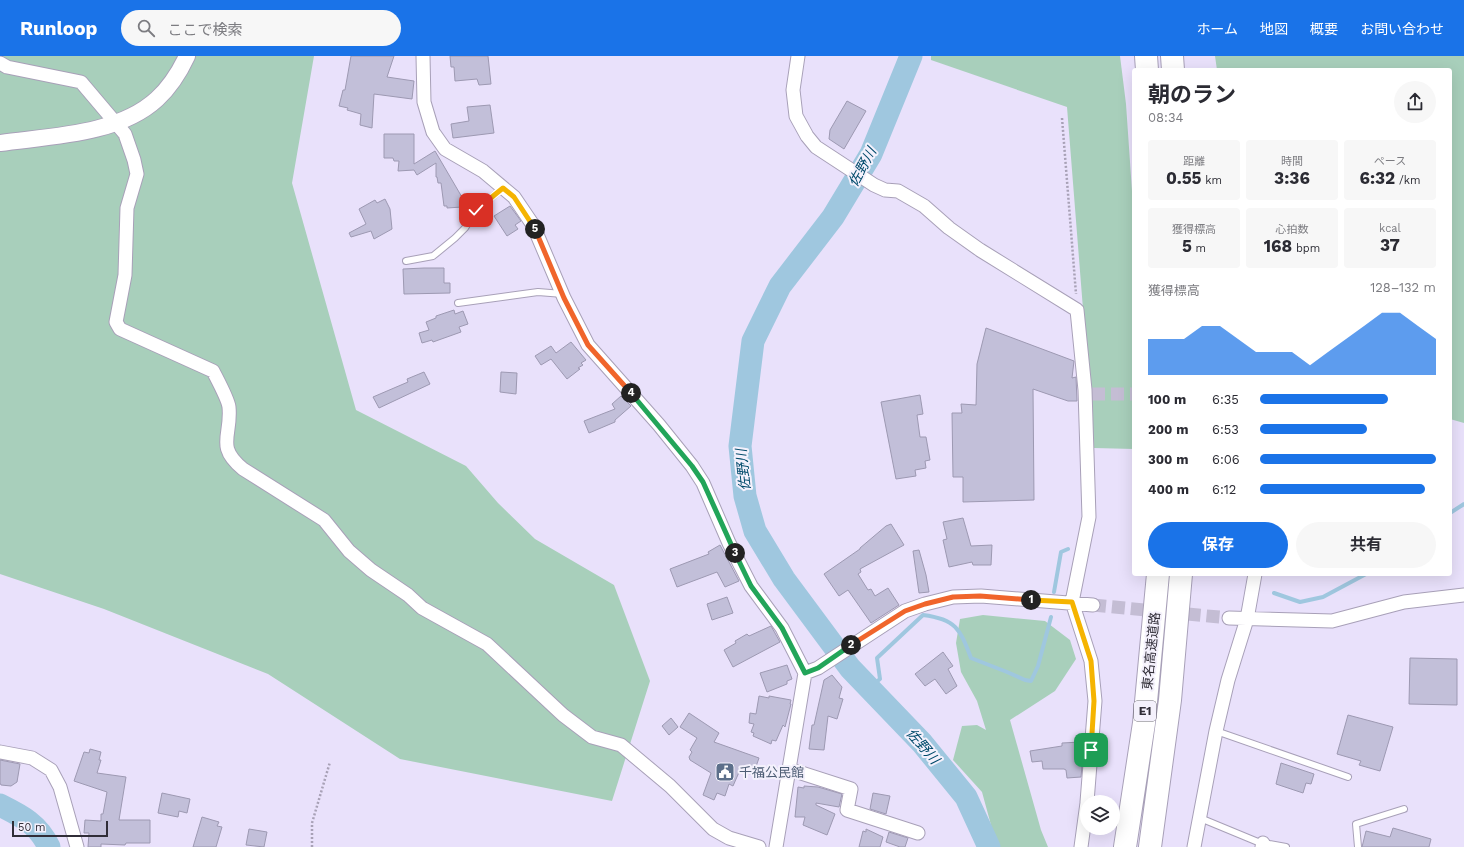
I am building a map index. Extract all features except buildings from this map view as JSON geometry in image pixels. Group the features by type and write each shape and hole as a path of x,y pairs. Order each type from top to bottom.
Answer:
{"highway":[{"path":"1146,56 1147,68"},
{"path":"1172,56 1173,68"},
{"name":"東名高速道路","path":"1125,847 1144,723 1158,576"},
{"name":"東名高速道路","path":"1150,847 1170,700 1181,576"}],"street":[{"path":"0,143 90,130 115,123 132,116 158,99 180,71 187,56"},
{"path":"422,56 424,102 433,132 445,149 483,171 514,197 533,225 563,294 588,345 658,425 692,466 703,482 729,543 751,586 782,628 805,673 776,847"},
{"path":"798,56 793,90 796,116 807,136 816,147 874,185 886,190 898,191 924,206 949,228 980,250 1077,310 1089,392 1089,517 1072,602 1091,661 1093,681 1094,701 1088,795"},
{"path":"0,63 7,67 81,82 125,134 137,174 127,208 125,275 116,322 120,329 213,371 229,407 226,446 233,460 243,469 324,520 349,551 371,570 408,595 422,608 487,644 569,720 592,737 621,745 670,786 713,828 729,838 758,847"},
{"path":"1194,847 1216,731 1228,680 1247,619 1255,576"},
{"path":"1229,618 1332,621 1404,602 1464,595"},
{"path":"805,673 818,668 905,611 953,597 980,596 1093,604"},
{"path":"0,752 32,758 51,770 60,787 77,847"},
{"path":"789,769 851,789 847,810 918,833"},
{"path":"1081,847 1083,835"}],"lane":[{"path":"406,261 433,256 464,228 476,210 503,188"},
{"path":"458,303 538,292 563,294"},
{"path":"1216,731 1348,777"},
{"path":"1358,847 1356,824 1404,809"},
{"path":"1200,818 1263,845 1286,847"}],"path":[{"path":"1062,118 1077,310"},
{"path":"312,847 312,823 330,762"}],"green space":[{"path":"0,56 314,56 292,183 356,410 466,466 498,503 535,539 614,585 650,681 612,801 400,759 268,674 104,609 0,574"},
{"path":"931,56 1120,56 1126,104 1132,191 1132,449 1094,448 1067,107 931,60"},
{"path":"1215,56 1464,56 1464,423 1452,420 1452,68 1217,68"},
{"path":"983,615 1045,621 1070,640 1076,659 1055,691 1010,720 1041,830 1048,847 997,847 982,792 953,760 962,726 977,725 986,730 977,701 961,672 956,643 960,619"}],"waterway":[{"name":"佐野川","path":"911,56 871,154 833,217 780,286 753,341 740,446 745,496 755,531 784,579 850,668 922,743 966,797 989,847"},
{"path":"1452,512 1464,504"},
{"path":"1054,592 1061,552 1068,549"},
{"path":"1274,593 1300,602 1323,597 1362,576"},
{"path":"869,688 880,679 877,658 923,615 943,619 955,627 964,640 971,658 1025,680 1031,681 1038,666 1051,617"},
{"path":"0,805 29,822 40,832 49,847"}],"tunnel":[{"path":"1092,394 1132,394"},
{"path":"1093,605 1229,618"}],"place":[{"name":"千福公民館","path":"725,772"}],"route":[{"path":"476,210 503,188 514,197 533,225 564,298 588,345 658,425 692,466 703,482 729,543 751,586 782,628 805,673 818,668 905,611 925,604 953,597 980,596 1072,602 1091,661 1094,701 1091,750"}]}
